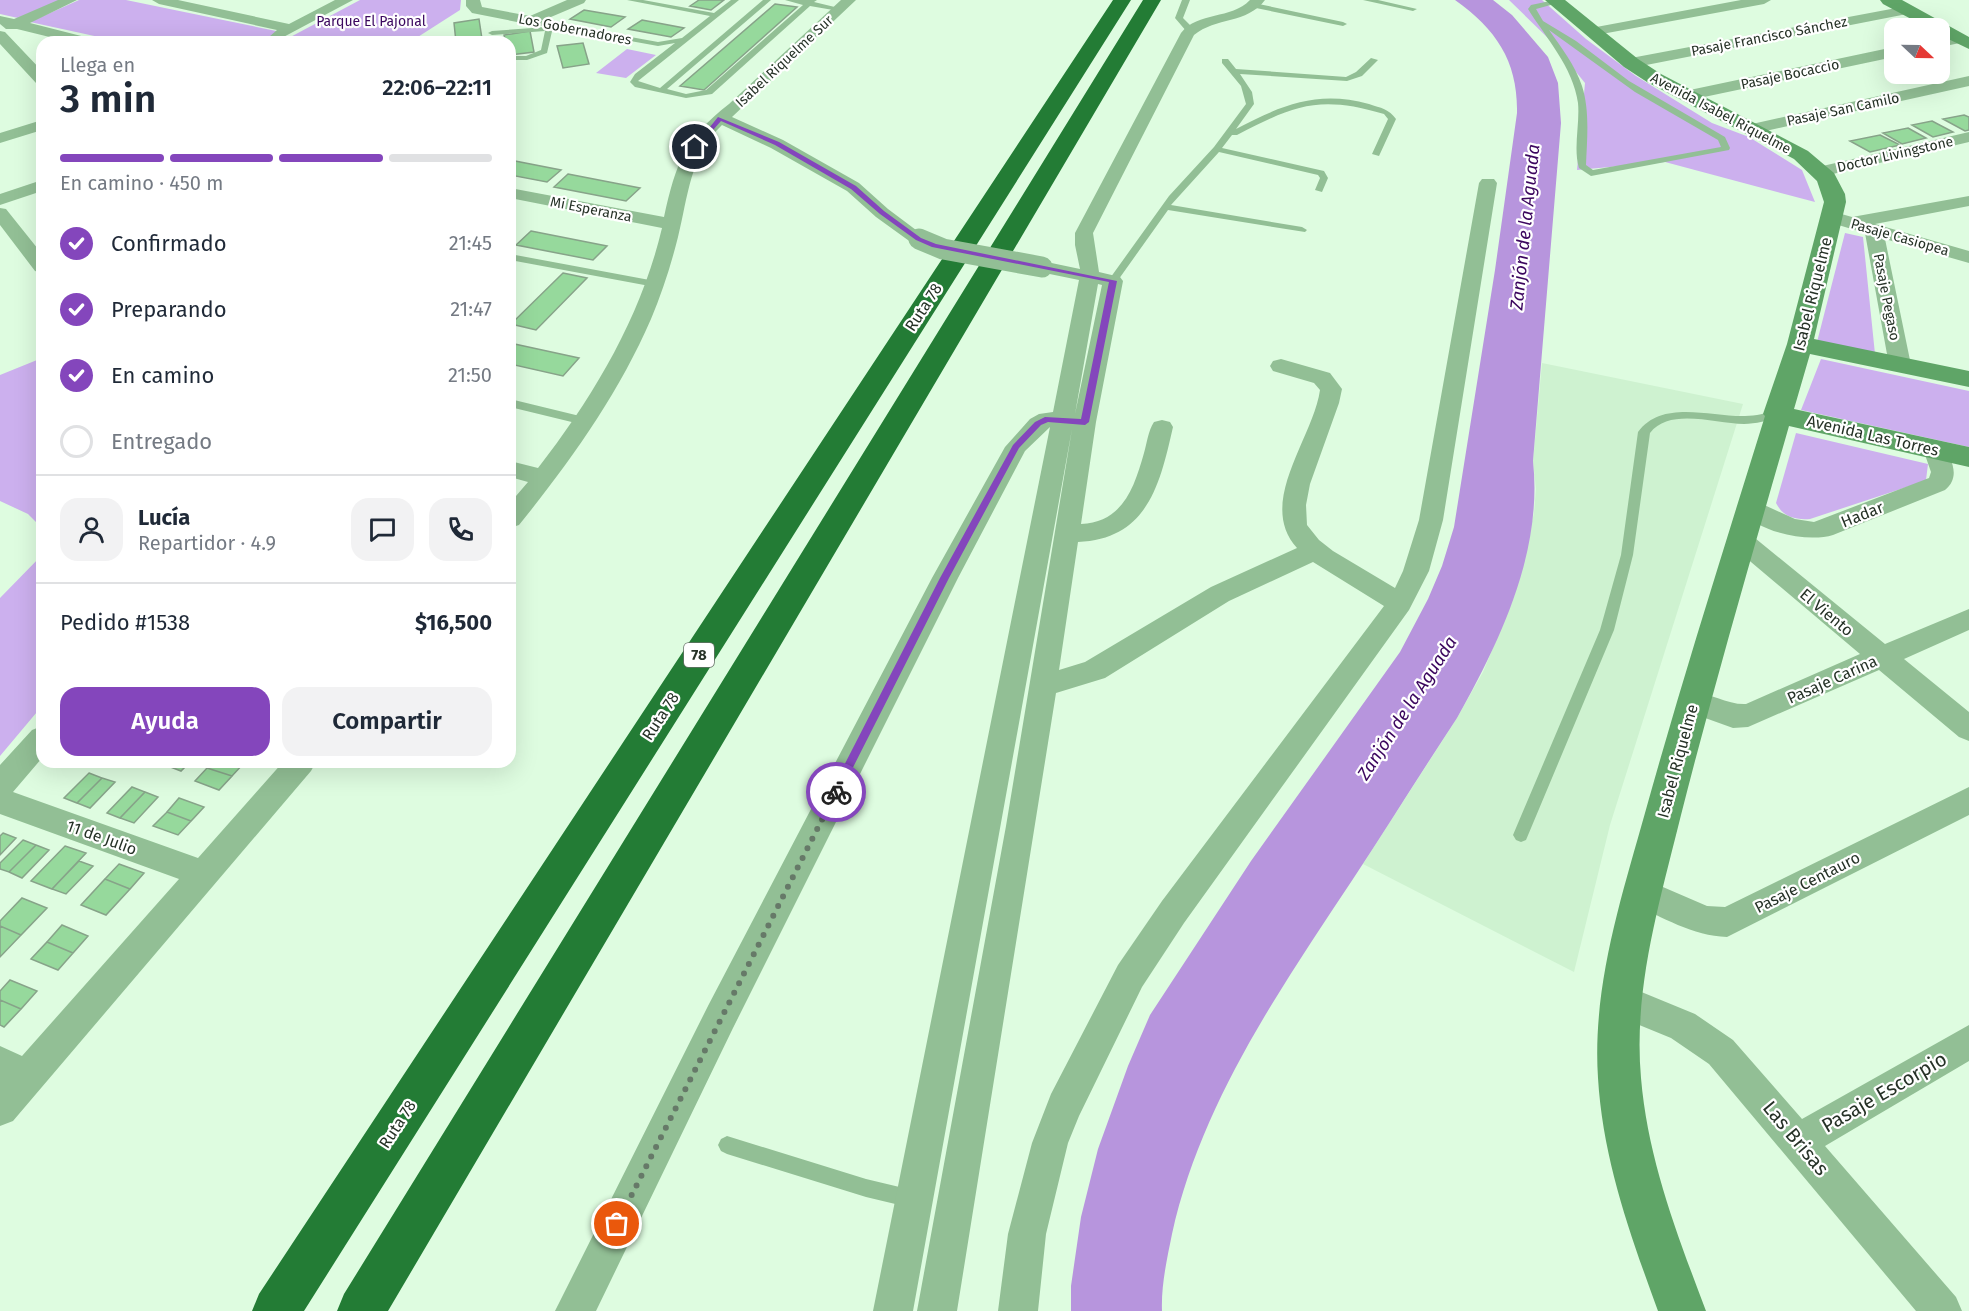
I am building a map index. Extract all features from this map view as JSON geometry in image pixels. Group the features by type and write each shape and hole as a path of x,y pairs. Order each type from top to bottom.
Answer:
{"highway":[{"name":"Ruta 78","path":"276,1311 1122,0"},
{"path":"361,1311 1152,0"}],"street":[{"path":"0,29 70,0"},
{"path":"159,0 291,29"},
{"path":"278,36 346,0"},
{"path":"531,21 579,0"},
{"name":"Avenida Isabel Riquelme","path":"1558,0 1592,32 1631,63 1685,96 1795,152 1820,172 1834,194 1841,220"},
{"path":"1592,32 1764,0"},
{"path":"1889,0 1910,5 1966,38"},
{"name":"Los Gobernadores","path":"476,1 477,10 493,27 531,21"},
{"path":"937,1311 1041,699 1042,604 1101,279 1090,265 1083,240 1087,226 1190,30 1203,23 1236,15 1256,3"},
{"name":"Isabel Riquelme Sur","path":"516,512 544,478 584,421 619,365 655,284 683,176 695,147 720,118 735,107 844,4"},
{"name":"Pasaje Francisco Sánchez","path":"1631,63 1910,5"},
{"path":"0,20 64,36"},
{"path":"0,35 36,74"},
{"path":"1950,41 1966,38"},
{"name":"Pasaje Bocaccio","path":"1685,96 1884,54"},
{"name":"Pasaje San Camilo","path":"1752,129 1969,81"},
{"path":"720,118 777,144 853,187 882,213 919,239 943,249 1101,279"},
{"path":"0,138 36,127"},
{"name":"Doctor Livingstone","path":"1820,172 1969,137"},
{"path":"1018,1311 1027,1234 1050,1143 1080,1072 1130,976 1173,912 1342,685 1400,603 1416,571 1431,520 1488,183"},
{"path":"0,200 36,187"},
{"name":"Mi Esperanza","path":"516,197 672,224"},
{"path":"1841,220 1969,201"},
{"path":"0,213 36,259"},
{"name":"Pasaje Casiopea","path":"1841,220 1969,258"},
{"name":"Isabel Riquelme","path":"1682,1311 1646,1212 1634,1172 1624,1122 1619,1076 1619,1037 1627,952 1693,702 1778,414 1841,220"},
{"name":"Pasaje Pegaso","path":"1874,230 1900,365"},
{"path":"1800,344 1969,379"},
{"path":"1281,366 1322,378 1331,388 1294,508 1295,528 1299,536 1314,551 1400,603"},
{"name":"Avenida Las Torres","path":"1778,414 1969,457"},
{"path":"575,1311 721,1016 945,578 1016,447 1038,423 1047,419 1074,421"},
{"path":"893,1311 1008,710 1042,604 1069,532 1074,421"},
{"path":"1069,532 1107,529 1126,518 1147,476 1162,427"},
{"name":"Hadar","path":"1746,524 1810,531 1824,529 1937,484 1943,479 1943,472 1934,449"},
{"path":"516,471 544,478"},
{"name":"El Viento","path":"1746,524 1881,657 1969,729"},
{"path":"1008,710 1041,699 1078,677 1095,670 1212,598 1254,576 1314,551"},
{"name":"Pasaje Carina","path":"1693,702 1733,716 1748,716 1969,619"},
{"path":"0,786 36,745"},
{"path":"0,1108 14,1070 203,874 296,768"},
{"name":"Pasaje Centauro","path":"1642,893 1706,921 1727,922 1969,800"},
{"name":"11 de Julio","path":"0,801 203,874"},
{"path":"986,824 1021,826"},
{"name":"Las Brisas","path":"1622,1001 1683,1026 1721,1052 1942,1311"},
{"name":"Pasaje Escorpio","path":"1799,1141 1969,1042"},
{"path":"917,1184 960,1173"}],"lane":[{"path":"631,0 715,15"},
{"path":"735,0 638,76 634,82 638,85 686,96 709,92 811,2"},
{"path":"662,90 766,0"},
{"path":"789,0 844,4"},
{"path":"1186,0 1179,18 1190,30"},
{"path":"1367,0 1413,9"},
{"path":"1539,22 1574,42 1623,81 1659,105 1722,139 1726,148 1591,173 1586,171 1582,166 1581,106 1578,84 1539,22 1532,9 1558,0"},
{"path":"1256,3 1343,24"},
{"name":"Los Gobernadores","path":"531,21 550,27 658,44 685,39"},
{"path":"493,27 550,27 544,51 539,54 516,57"},
{"path":"1233,71 1347,79 1359,74 1374,60"},
{"path":"1101,279 1229,135 1250,104 1250,96 1225,61"},
{"path":"1229,135 1287,105 1307,100 1330,99 1387,112 1392,119 1376,154"},
{"path":"1217,149 1321,173 1324,178 1319,189"},
{"path":"1166,207 1302,230"},
{"path":"516,257 655,284"},
{"path":"516,404 584,421"},
{"path":"1521,835 1607,630 1627,555 1644,432 1647,426 1662,417 1744,421 1778,414"},
{"path":"728,1145 866,1188 917,1184"}],"shaded area":[{"path":"1542,363 1743,404 1610,825 1574,972 1363,864 1457,718 1483,672 1514,597 1534,513 1536,489 1533,461"}],"green space":[{"path":"0,0 60,0 18,18 0,14"},
{"path":"79,0 126,0 281,32 273,36 94,36 30,22"},
{"name":"Parque El Pajonal","path":"360,0 461,0 460,10 419,36 292,36"},
{"path":"1509,0 1542,0 1586,39 1636,76 1712,123 1749,137 1802,170 1815,202 1665,162 1577,170 1585,83 1550,40"},
{"path":"627,49 656,55 626,78 596,73"},
{"path":"1845,233 1863,237 1875,354 1817,342"},
{"path":"1821,359 1969,391 1969,447 1801,410"},
{"path":"36,360 36,522 28,514 0,501 0,375"},
{"path":"1796,433 1928,464 1926,480 1810,519 1790,517 1782,512 1776,503"},
{"path":"36,561 36,713 0,756 0,598"}],"water":[{"name":"Zanjón de la Aguada","path":"1455,0 1493,0 1512,15 1548,57 1558,83 1561,123 1533,461 1534,495 1525,562 1503,627 1457,718 1271,1005 1223,1093 1202,1139 1185,1186 1166,1262 1162,1311 1071,1311 1071,1286 1081,1217 1098,1149 1128,1066 1150,1015 1251,861 1400,652 1428,599 1442,566 1454,527 1495,270 1517,113 1514,78 1502,49 1483,23"}],"building":[{"path":"699,0 724,0 711,10 690,6"},
{"path":"775,4 797,7 704,90 680,86"},
{"path":"584,10 625,17 611,27 570,19"},
{"path":"479,19 482,36 455,36 454,23"},
{"path":"642,20 684,28 671,37 628,29"},
{"path":"530,31 534,52 516,54 516,36 504,35"},
{"path":"583,43 589,64 563,68 557,46"},
{"path":"1964,115 1969,117 1969,130 1965,131 1943,119"},
{"path":"1932,121 1953,132 1933,137 1912,125"},
{"path":"1908,128 1926,138 1902,144 1883,133"},
{"path":"1880,135 1900,145 1870,152 1850,141"},
{"path":"516,161 561,170 547,182 516,176"},
{"path":"568,174 640,188 626,201 554,187"},
{"path":"531,231 607,246 593,260 516,245"},
{"path":"563,273 587,278 536,330 516,325 516,319"},
{"path":"516,344 579,358 563,376 516,365"},
{"path":"207,768 239,768 232,776"},
{"path":"207,768 232,776 219,790 195,781"},
{"path":"89,773 102,778 77,803 64,798"},
{"path":"102,778 115,782 90,808 77,803"},
{"path":"132,787 145,792 120,818 107,813"},
{"path":"145,792 158,797 134,823 120,818"},
{"path":"179,798 204,807 191,821 167,812"},
{"path":"167,812 191,821 178,835 153,826"},
{"path":"3,833 16,838 0,855 0,836"},
{"path":"23,840 36,845 9,872 0,869 0,863"},
{"path":"36,845 49,850 22,878 9,872"},
{"path":"65,846 86,853 52,889 31,881"},
{"path":"79,861 93,866 66,894 52,889"},
{"path":"119,864 144,873 130,889 105,879"},
{"path":"105,879 130,889 106,915 81,905"},
{"path":"22,898 47,908 21,935 0,926 0,921"},
{"path":"62,925 88,936 73,953 47,942"},
{"path":"0,926 21,935 0,957"},
{"path":"47,942 73,953 58,970 31,959"},
{"path":"10,980 37,991 21,1009 0,1000 0,991"},
{"path":"0,1000 21,1009 4,1027 0,1025"}],"way so far":[{"path":"617,1224 836,792"}],"route":[{"path":"695,147 720,118 777,144 853,187 882,213 919,239 934,246 1113,281 1085,422 1047,419 1038,423 1016,447 945,578 836,792"}]}
